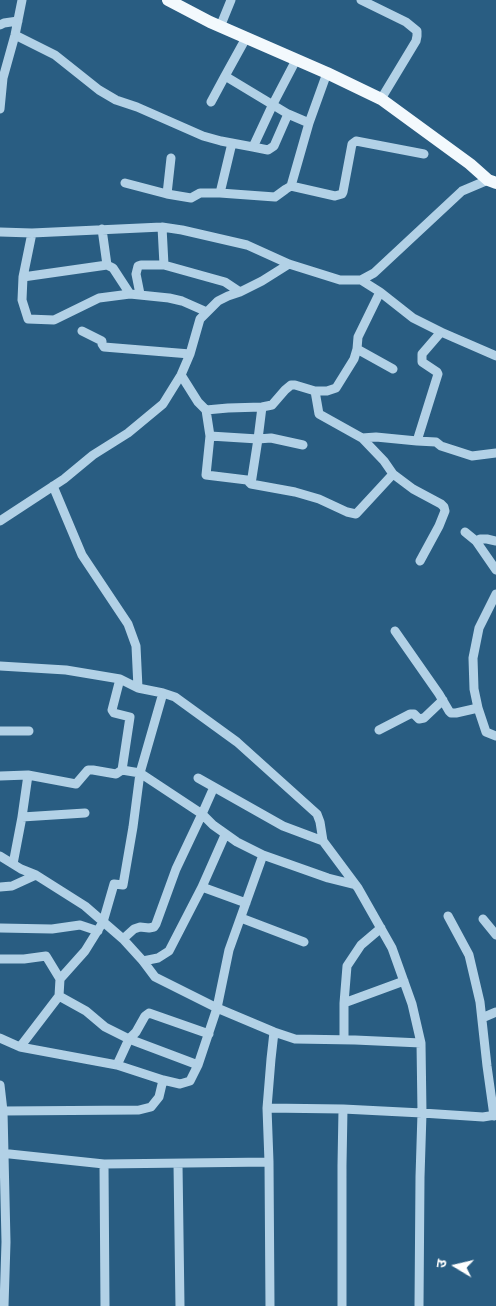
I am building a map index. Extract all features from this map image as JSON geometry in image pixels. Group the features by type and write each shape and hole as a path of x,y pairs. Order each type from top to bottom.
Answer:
{"main road":[{"path":"168,0 220,27 327,73 381,99 492,181"}],"street":[{"path":"0,109 2,78 15,35 22,0"},
{"path":"220,27 231,0"},
{"path":"361,0 406,22 417,31 416,41 381,99"},
{"path":"0,25 18,21"},
{"path":"15,35 55,55 99,90 116,100 203,136 268,150 274,146 288,114"},
{"path":"212,102 246,38"},
{"path":"253,147 296,60"},
{"path":"125,183 191,198 200,192 275,196 291,186 309,123 327,73"},
{"path":"225,76 288,114 309,123"},
{"path":"291,186 335,196 342,194 352,144 356,141 424,154"},
{"path":"220,193 232,143"},
{"path":"167,194 172,158"},
{"path":"0,232 162,227 247,245 289,264 340,280 361,280 374,273 462,190 492,181"},
{"path":"162,227 164,265"},
{"path":"102,229 107,265"},
{"path":"32,232 23,277 22,300 28,319 54,320 99,298 130,294 182,301 207,312"},
{"path":"0,521 64,479 93,455 128,433 163,404 190,354 200,320 207,312 218,301 262,281 289,264"},
{"path":"23,277 107,265 113,268 130,294"},
{"path":"140,294 136,274 138,266 141,265 164,265 225,282 240,292"},
{"path":"361,280 380,292 413,318 496,356"},
{"path":"206,410 272,405 292,385 315,391 327,391 336,388 354,359 358,337 380,292"},
{"path":"82,331 102,341 104,347 190,354"},
{"path":"417,441 438,374 422,362 422,354 441,332"},
{"path":"357,349 393,369"},
{"path":"180,375 198,402 206,410 210,436 206,475 247,480 251,484 295,492 319,499 347,512 356,514 393,474"},
{"path":"315,391 319,414 362,438 384,461 393,474 413,489 442,504 444,507 445,511 439,526 420,561"},
{"path":"251,484 262,407"},
{"path":"210,436 271,438 303,445"},
{"path":"362,438 376,437 436,442 441,446 472,456 496,452"},
{"path":"54,486 82,555 128,624 136,646 138,688"},
{"path":"465,532 476,541 496,570"},
{"path":"476,541 480,539 496,541"},
{"path":"496,594 479,628 473,658 474,689 478,708 486,732 496,736"},
{"path":"395,631 451,713 478,708"},
{"path":"0,666 66,670 120,679 138,688 175,697 237,742 317,814 323,842 356,885 392,948 412,1004 421,1043 422,1113 419,1306"},
{"path":"120,679 112,710 130,717 122,770"},
{"path":"60,979 85,951 98,931 103,922 114,884 123,885 140,773 163,693"},
{"path":"379,730 410,714 414,714 419,719 424,718 443,700"},
{"path":"0,732 29,731"},
{"path":"0,776 28,775 76,784 88,770 116,774 122,770 140,773 202,814 236,842 263,855 328,878 356,885"},
{"path":"13,864 28,775"},
{"path":"198,778 283,826 323,842"},
{"path":"123,939 134,929 148,928 156,924 176,869 214,787"},
{"path":"22,817 85,813"},
{"path":"143,961 158,958 169,951 202,887 226,834"},
{"path":"0,1038 20,1047 116,1065 180,1084 190,1081 209,1034 217,1008 229,950 263,855"},
{"path":"0,856 36,875 85,906 123,939 160,980 217,1008 295,1039 421,1043"},
{"path":"0,887 12,886 36,875"},
{"path":"202,887 246,903"},
{"path":"267,1108 343,1109 483,1117 495,1116 480,1002 469,956 448,916"},
{"path":"241,918 304,942"},
{"path":"483,918 496,935"},
{"path":"0,928 52,928 80,925 98,931"},
{"path":"344,1040 347,966 361,945 381,928"},
{"path":"0,959 24,959 46,956 60,979 59,996 20,1047"},
{"path":"344,1003 404,981"},
{"path":"59,996 86,1011 105,1027 129,1039 198,1065"},
{"path":"482,1018 496,1012"},
{"path":"116,1065 129,1039 149,1013 209,1034"},
{"path":"270,1306 267,1108 270,1059 274,1032"},
{"path":"3,1112 138,1110 151,1107 159,1097 163,1080"},
{"path":"0,1085 3,1112 2,1227 4,1306"},
{"path":"342,1306 343,1109"},
{"path":"2,1153 104,1164 269,1162"},
{"path":"104,1164 105,1306"},
{"path":"178,1164 180,1306"}]}
